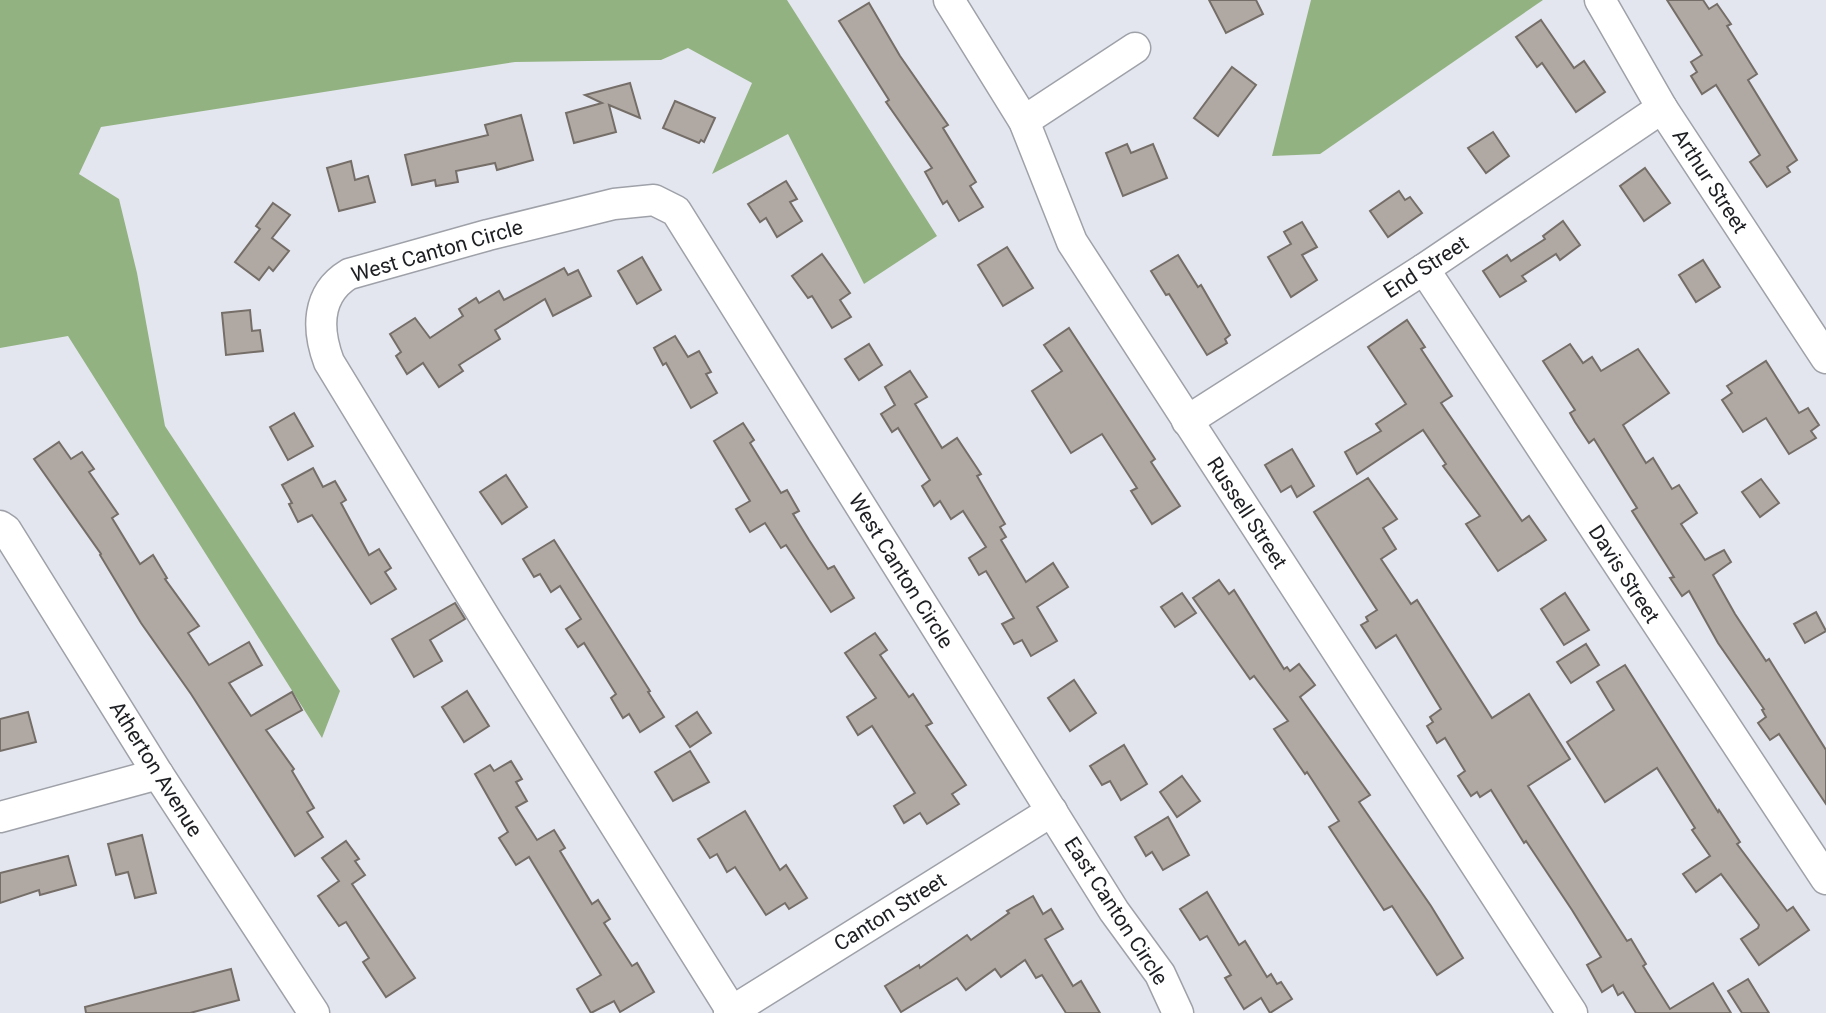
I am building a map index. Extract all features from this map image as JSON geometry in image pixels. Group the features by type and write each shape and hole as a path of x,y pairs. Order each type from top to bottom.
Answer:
{"street":[{"name":"Russell Street","path":"949,0 1024,121 1072,242 1572,1013"},
{"name":"Arthur Street","path":"1600,0 1662,108 1826,358"},
{"path":"1024,121 1135,48"},
{"name":"End Street","path":"1187,421 1424,269 1662,108"},
{"name":"West Canton Circle","path":"731,1012 486,621 329,362 322,344 321,315 324,302 337,281 376,265 614,204 654,200 676,211 1052,811"},
{"name":"Davis Street","path":"1424,269 1826,879"},
{"name":"Atherton Avenue","path":"0,526 6,530 158,774 314,1013"},
{"path":"0,817 158,774"},
{"name":"Canton Street","path":"731,1012 1052,811"},
{"name":"East Canton Circle","path":"1052,811 1114,911 1160,974 1178,1013"}],"green space":[{"path":"0,0 787,0 937,236 864,284 788,134 712,174 752,83 688,48 661,60 515,62 101,127 79,174 119,199 137,273 165,426 340,691 322,738 68,336 0,348"},
{"path":"1311,0 1543,0 1320,154 1272,156"}],"building":[{"path":"1209,0 1256,0 1263,14 1226,33"},
{"path":"1667,0 1703,0 1709,9 1717,4 1731,24 1727,26 1757,74 1748,80 1797,160 1787,167 1790,172 1767,187 1750,162 1760,155 1716,85 1702,94 1691,76 1697,72 1691,62 1702,55"},
{"path":"869,3 900,56 948,125 943,128 976,182 970,186 983,207 959,221 947,201 943,204 925,172 932,168 886,102 889,100 839,21"},
{"path":"1541,20 1574,68 1584,61 1605,92 1576,112 1542,63 1537,67 1516,37"},
{"path":"1232,67 1256,85 1218,136 1194,118"},
{"path":"630,83 640,118 609,105 616,132 574,143 566,113 602,103 585,95"},
{"path":"675,101 715,118 704,142 701,140 699,143 663,128"},
{"path":"521,115 533,160 497,170 495,163 456,171 458,182 436,186 435,180 412,185 405,155 488,135 485,125"},
{"path":"1493,132 1509,156 1486,173 1468,148"},
{"path":"1127,144 1131,153 1153,144 1167,178 1123,196 1106,153"},
{"path":"351,161 355,180 368,176 375,202 339,211 327,168"},
{"path":"1645,168 1670,203 1644,221 1620,186"},
{"path":"786,181 797,199 790,202 802,221 777,237 766,218 760,222 748,204"},
{"path":"1399,191 1405,200 1410,197 1422,213 1388,237 1370,211"},
{"path":"273,203 290,215 272,238 289,251 273,271 269,267 259,280 235,262 260,229 256,226"},
{"path":"1563,221 1580,245 1560,260 1556,254 1522,276 1526,281 1500,297 1483,271 1507,255 1511,261 1545,239 1543,236"},
{"path":"1302,222 1317,247 1302,255 1317,280 1291,297 1268,257 1291,244 1284,232"},
{"path":"1007,247 1033,288 1003,306 978,265"},
{"path":"822,254 850,293 840,300 851,317 832,328 812,296 808,298 792,276"},
{"path":"1178,255 1198,287 1201,285 1230,335 1225,339 1227,343 1207,355 1169,294 1166,295 1151,271"},
{"path":"642,257 661,290 637,304 618,271"},
{"path":"1703,260 1720,287 1696,302 1679,275"},
{"path":"564,268 568,275 578,270 591,296 553,316 545,299 495,330 500,339 459,365 463,371 439,387 423,363 407,374 396,356 401,352 390,334 415,318 430,338 463,316 459,309 476,298 479,303 499,291 504,300"},
{"path":"250,310 252,331 260,330 263,351 226,355 222,313"},
{"path":"1407,320 1425,347 1421,349 1452,396 1441,403 1522,521 1529,516 1546,540 1498,571 1466,524 1480,516 1443,466 1446,464 1423,430 1357,474 1345,452 1381,431 1376,424 1406,404 1368,347"},
{"path":"1069,328 1155,459 1151,462 1180,506 1152,524 1131,491 1137,488 1102,434 1071,453 1032,391 1062,371 1044,345"},
{"path":"675,336 688,357 699,351 711,372 706,374 717,393 691,408 666,363 663,365 654,348"},
{"path":"869,344 882,365 859,380 845,359"},
{"path":"1570,344 1583,363 1592,357 1601,371 1638,349 1669,393 1623,425 1646,463 1653,458 1672,489 1679,485 1697,513 1681,524 1705,560 1724,550 1731,562 1713,575 1735,614 1766,661 1769,659 1826,750 1826,804 1779,734 1770,740 1758,723 1766,717 1762,710 1764,709 1718,643 1689,591 1682,596 1670,578 1674,577 1632,511 1637,508 1594,439 1589,443 1575,422 1570,413 1575,410 1543,361"},
{"path":"1766,361 1799,413 1808,408 1819,425 1811,431 1816,438 1789,454 1766,418 1743,432 1722,400 1732,393 1727,386"},
{"path":"910,371 927,397 915,404 942,448 957,438 981,474 977,476 1005,524 1000,527 1006,537 1001,540 1026,582 1053,563 1068,587 1037,607 1057,641 1031,656 1022,640 1014,644 1002,624 1014,618 986,571 979,575 969,558 986,547 963,511 951,519 940,501 934,506 922,486 930,480 898,428 892,432 881,414 895,405 885,387"},
{"path":"294,413 313,446 288,460 270,427"},
{"path":"743,423 754,440 750,443 781,493 787,490 799,511 793,514 809,540 828,569 834,566 854,598 831,612 786,545 781,548 765,523 750,532 736,509 750,501 714,441"},
{"path":"59,442 71,459 82,452 94,469 89,472 118,514 112,518 140,564 153,555 167,578 165,579 199,626 188,633 209,665 249,642 262,665 229,683 251,716 292,692 302,710 266,730 294,769 292,771 314,808 307,812 323,837 295,856 191,694 141,623 101,554 34,459"},
{"path":"1292,449 1314,486 1297,497 1291,486 1281,492 1265,465"},
{"path":"313,468 323,487 335,481 346,500 341,503 369,555 379,549 391,568 385,572 396,589 371,604 312,515 298,522 289,504 292,503 282,485"},
{"path":"506,475 527,507 502,524 480,492"},
{"path":"1368,478 1397,519 1383,528 1396,549 1381,559 1411,604 1417,600 1492,718 1529,694 1570,759 1528,786 1627,941 1631,939 1646,964 1643,966 1670,1009 1713,983 1731,1013 1636,1013 1623,992 1618,995 1613,985 1602,992 1587,965 1601,957 1572,910 1526,841 1524,843 1491,790 1480,797 1477,792 1471,796 1458,776 1465,771 1445,738 1437,743 1427,726 1433,722 1430,717 1441,709 1396,635 1376,648 1361,625 1368,621 1366,617 1377,610 1314,512"},
{"path":"1761,479 1779,503 1760,517 1742,492"},
{"path":"554,540 664,717 640,732 629,714 623,718 611,698 616,694 584,643 578,647 566,629 581,619 560,586 551,592 540,574 534,577 523,559"},
{"path":"1219,580 1229,594 1234,590 1284,669 1287,667 1290,671 1299,664 1315,685 1300,697 1370,795 1359,802 1431,906 1463,958 1437,975 1392,906 1384,910 1329,827 1339,821 1307,772 1305,774 1274,729 1288,721 1254,676 1250,679 1193,598"},
{"path":"1182,593 1196,613 1175,627 1161,607"},
{"path":"1565,593 1589,630 1564,645 1541,609"},
{"path":"455,603 465,619 430,640 442,661 414,677 392,639"},
{"path":"1816,612 1826,631 1805,643 1794,624"},
{"path":"875,633 887,650 880,655 909,697 913,694 932,723 926,726 966,785 952,794 959,804 927,824 920,813 904,823 894,806 915,793 872,726 858,735 847,717 876,698 845,653"},
{"path":"1586,644 1599,665 1571,683 1557,662"},
{"path":"1625,665 1718,812 1719,810 1740,842 1737,844 1787,911 1793,907 1809,930 1759,965 1741,939 1759,925 1721,874 1696,892 1683,874 1710,856 1657,768 1605,802 1567,742 1614,710 1597,682"},
{"path":"1074,680 1096,713 1070,731 1048,698"},
{"path":"467,691 489,726 464,742 442,707"},
{"path":"28,712 36,742 0,751 0,719"},
{"path":"697,712 711,733 690,747 676,726"},
{"path":"1124,745 1147,784 1121,800 1110,781 1102,785 1090,766"},
{"path":"690,751 709,782 673,801 655,772"},
{"path":"511,761 522,779 516,782 527,801 516,807 537,840 554,830 565,848 560,851 592,904 598,900 610,919 604,923 632,966 637,963 654,992 620,1012 614,1001 591,1013 577,989 601,975 529,857 516,865 499,838 508,832 475,774 490,765 494,771"},
{"path":"1182,776 1200,801 1177,817 1160,792"},
{"path":"745,811 780,870 786,865 807,898 789,909 785,903 766,915 735,867 727,872 717,854 710,858 698,839"},
{"path":"1168,817 1189,855 1163,870 1152,852 1146,856 1135,837"},
{"path":"142,835 156,893 135,898 128,872 116,875 108,844"},
{"path":"346,841 359,859 355,861 365,875 352,884 415,978 386,997 363,962 369,958 346,922 339,926 318,896 339,881 322,858"},
{"path":"68,856 76,885 40,895 39,890 0,903 0,873"},
{"path":"1207,892 1239,945 1245,941 1267,977 1271,974 1277,984 1281,982 1292,999 1270,1013 1261,998 1244,1009 1225,978 1231,975 1207,936 1200,940 1180,909"},
{"path":"1033,896 1043,914 1051,909 1063,929 1045,939 1073,986 1081,981 1100,1013 1066,1013 1042,975 1036,978 1025,960 1001,977 995,969 966,990 957,978 901,1012 885,986 919,965 920,968 967,935 971,940 1009,913 1007,911"},
{"path":"231,969 239,1000 190,1013 86,1013 85,1007"},
{"path":"1748,979 1769,1013 1742,1013 1728,991"}]}
